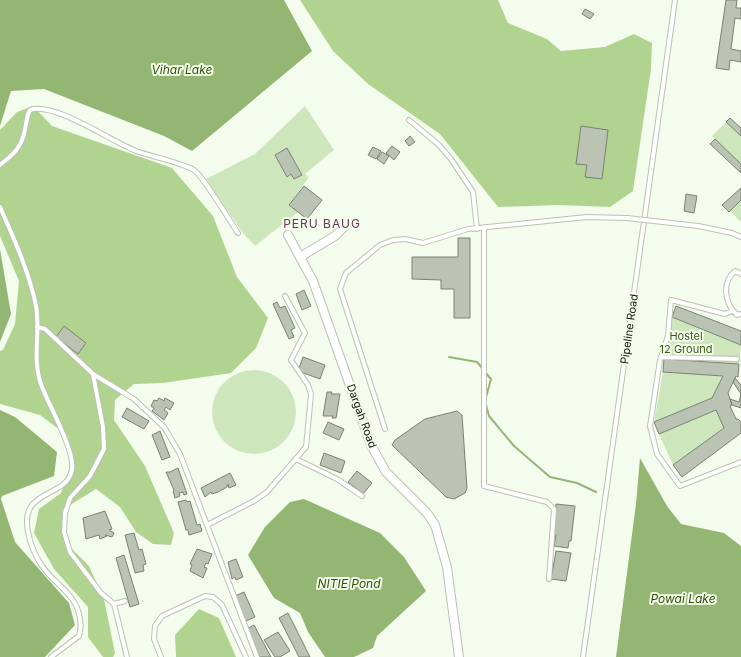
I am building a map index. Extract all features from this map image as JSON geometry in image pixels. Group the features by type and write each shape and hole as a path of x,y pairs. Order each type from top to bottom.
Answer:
{"street":[{"path":"300,257 335,236 346,225"},
{"name":"Dargah Road","path":"288,235 313,281 371,445 386,472 427,513 435,525 448,567 459,657"}],"lane":[{"name":"Pipeline Road","path":"583,657 675,0"},
{"path":"0,165 16,152 22,143 26,117 30,110 46,110 96,130 121,144 195,171 238,232"},
{"path":"409,120 439,145 451,159 473,192 477,229"},
{"path":"0,207 22,257 36,307 37,327 35,362 38,374 64,436 73,468 66,482 37,499 31,506 28,514 27,524 31,541 42,566 74,601 79,612 81,631 76,640 51,657"},
{"path":"385,429 340,289 346,273 380,245 393,240 405,239 423,243 430,242 468,229 587,217 627,218 698,226 732,233 741,237"},
{"path":"484,228 484,486 547,502 554,509 549,579"},
{"path":"739,315 732,310 726,297 729,276 735,271 741,274"},
{"path":"207,525 254,501 267,492 306,447 311,394 308,385 292,364 292,355 305,333 285,296"},
{"path":"732,310 725,314 671,300 668,336 661,357 650,426 656,454 680,486 741,462"},
{"path":"37,327 45,329 93,374 134,399 164,427 180,454 257,657"},
{"path":"661,357 737,359"},
{"path":"93,374 98,407 103,427 104,449 90,476 70,498 65,512 64,532 70,552 101,593 114,604 127,657"},
{"path":"296,459 337,479 362,496"},
{"path":"161,657 154,639 155,626 162,616 204,596 213,597 222,606 246,657"},
{"path":"114,604 125,601"}],"green space":[{"path":"305,106 334,150 305,174 309,177 289,205 298,212 255,246 243,233 206,179 255,154"},
{"path":"726,122 741,136 741,164 712,136"},
{"path":"741,200 741,222 730,211"},
{"name":"Hostel 12 Ground","path":"672,317 741,345 739,364 664,359"},
{"path":"254,370 270,373 284,382 293,396 296,412 293,428 284,442 270,451 254,454 238,451 224,442 215,428 212,412 215,396 224,382 238,373"},
{"name":"Hostel 12 Ground","path":"663,372 723,376 712,398 654,422"},
{"path":"716,410 724,428 673,465 659,434"}],"shaded area":[{"path":"300,0 498,0 508,23 547,39 561,51 605,47 634,34 652,43 651,69 633,191 610,207 558,205 498,207 440,134 368,84 333,51"},
{"path":"33,106 52,126 172,168 213,216 237,277 268,318 256,348 231,373 163,383 134,384 115,400 114,420 145,466 174,533 171,545 153,544 136,532 120,507 96,489 62,510 69,546 89,566 104,599 115,653 113,657 103,657 88,637 88,607 54,569 34,533 39,509 61,493 71,465 68,436 40,415 0,404 0,351 3,350 15,324 19,281 0,236 0,130 17,112"},
{"path":"199,609 219,618 236,657 176,657 175,635"}],"water":[{"name":"Vihar Lake","path":"0,0 284,0 312,51 192,151 164,136 44,89 11,91 0,126"},
{"path":"0,249 11,314 0,342"},
{"path":"0,410 15,417 57,452 54,476 2,496 1,499 15,542 69,603 75,625 45,657 0,657"},
{"name":"Powai Lake","path":"640,458 667,506 681,524 724,533 741,546 741,657 616,657 636,504"},
{"name":"NITIE Pond","path":"304,499 380,533 404,557 426,591 377,636 373,648 354,657 325,657 308,632 300,613 274,598 248,555 265,527 290,502"}],"building":[{"path":"726,0 737,0 736,8 741,8 741,19 735,18 731,49 741,51 741,62 730,60 729,70 716,68"},
{"path":"585,9 594,14 590,19 582,14"},
{"path":"730,118 741,128 741,136 726,122"},
{"path":"581,126 608,130 602,179 585,177 587,165 576,164"},
{"path":"410,136 415,142 409,146 405,141"},
{"path":"715,139 741,164 741,173 710,144"},
{"path":"392,146 400,152 394,160 386,153"},
{"path":"373,147 381,151 376,159 368,155"},
{"path":"287,148 302,175 294,179 291,174 287,177 275,155"},
{"path":"382,152 389,156 384,164 377,159"},
{"path":"304,186 322,200 307,219 289,205"},
{"path":"741,188 741,200 729,212 722,205"},
{"path":"686,194 697,196 694,213 684,211"},
{"path":"458,238 470,238 470,318 454,318 454,289 441,289 441,280 412,279 412,257 458,257"},
{"path":"304,290 311,306 302,310 296,294"},
{"path":"277,302 280,308 285,306 295,328 291,330 294,337 289,339 273,304"},
{"path":"676,306 741,331 741,345 672,317"},
{"path":"64,326 86,343 78,354 56,337"},
{"path":"303,357 325,365 320,379 298,371"},
{"path":"664,359 739,364 738,377 736,376 728,393 732,405 730,406 736,419 741,422 741,433 682,477 673,465 724,428 716,410 659,434 654,422 712,398 723,376 663,372"},
{"path":"735,378 741,385 741,394 733,382"},
{"path":"327,392 332,392 331,394 340,394 336,418 332,418 333,416 323,416"},
{"path":"741,394 741,408 732,405 730,399 739,402"},
{"path":"159,398 164,401 165,398 174,403 170,410 166,407 164,410 168,413 164,420 152,411 154,408 151,406 154,400 157,401"},
{"path":"127,408 149,421 144,429 122,417"},
{"path":"457,411 462,415 467,488 465,493 454,499 446,497 392,445 395,440 425,419"},
{"path":"328,422 344,429 339,440 323,433"},
{"path":"160,431 170,457 162,460 152,435"},
{"path":"324,453 345,461 341,473 320,465"},
{"path":"178,468 187,494 184,495 183,492 179,493 180,496 175,498 174,490 166,472 170,472"},
{"path":"357,471 372,483 363,494 348,482"},
{"path":"230,473 236,485 229,488 228,484 227,487 212,494 211,492 205,497 201,488"},
{"path":"186,500 187,502 190,501 197,525 200,524 202,531 189,535 188,530 186,530 178,502"},
{"path":"556,504 575,506 571,541 569,541 568,548 554,546 556,535 553,535"},
{"path":"105,511 112,529 109,530 114,533 112,537 105,535 107,536 100,539 99,535 86,539 83,518"},
{"path":"134,533 139,550 142,549 146,564 143,565 144,571 135,573 125,535"},
{"path":"197,549 212,554 208,564 206,563 204,567 207,568 203,578 190,571 192,565 190,564"},
{"path":"556,551 571,553 566,581 551,579"},
{"path":"124,555 139,604 130,607 116,558"},
{"path":"236,559 243,577 236,580 235,577 232,579 228,562"},
{"path":"244,592 255,617 246,621 235,596"},
{"path":"288,613 310,657 299,657 279,618"},
{"path":"254,625 271,657 259,657 245,630"},
{"path":"278,632 290,651 280,657 275,657 264,640"}],"waterway":[{"path":"449,357 477,362 483,369"},
{"path":"485,372 491,379 485,401 489,416 514,446 550,477 577,483 596,492"}],"district":[{"name":"PERU BAUG","path":"322,223"}]}
